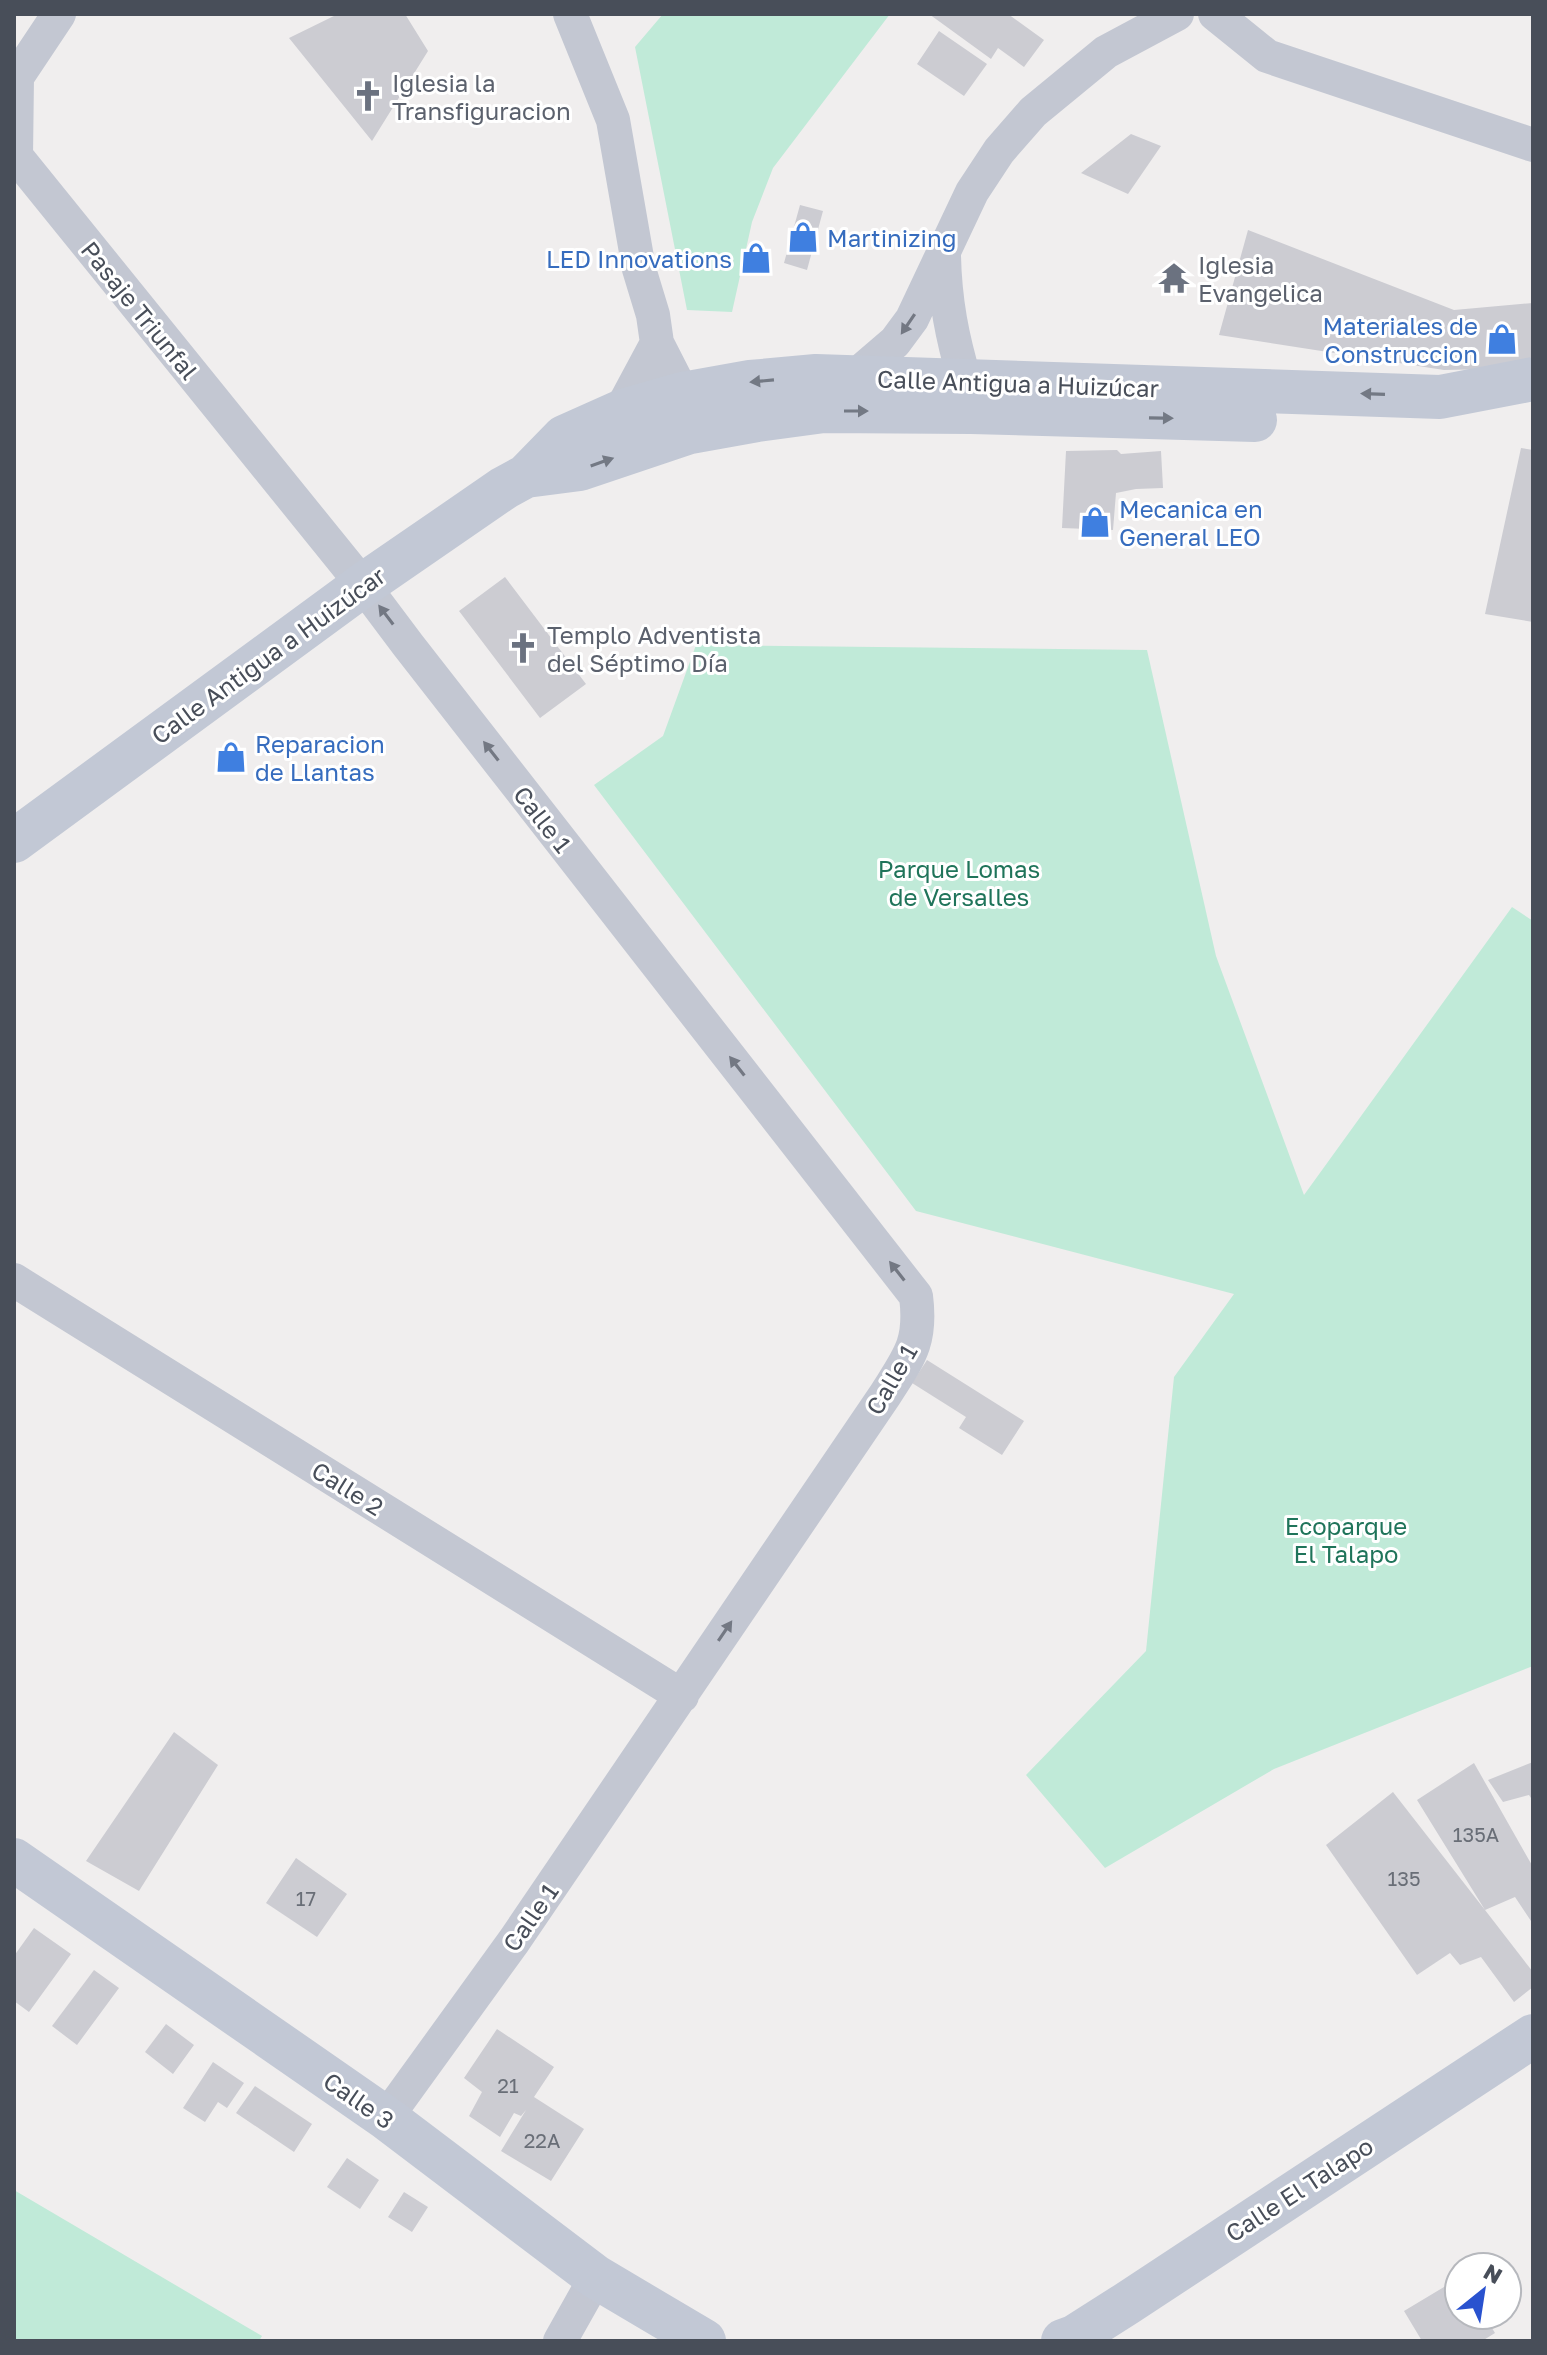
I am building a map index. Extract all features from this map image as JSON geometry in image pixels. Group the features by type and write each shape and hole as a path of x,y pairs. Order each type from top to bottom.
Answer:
{"main road":[{"name":"Calle Antigua a Huizúcar","path":"14,841 363,585 526,476 564,437 620,412 683,394 750,382 816,376 1440,397 1533,379"},
{"name":"Calle Antigua a Huizúcar","path":"526,476 580,469 690,432 824,411 1455,424 1533,411"},
{"name":"Calle 3","path":"14,1860 386,2118 596,2277 704,2341"},
{"name":"Calle El Talapo","path":"1063,2341 1126,2304 1533,2036"}],"street":[{"name":"Pasaje Triunfal","path":"59,14 17,77 16,156 363,585"},
{"path":"570,14 613,120 639,269 653,315 657,343 683,394"},
{"path":"853,378 895,342 912,319 972,192 999,151 1033,112 1106,52 1177,14"},
{"path":"1215,14 1267,56 1533,145"},
{"path":"944,256 945,298 952,340 965,381"},
{"path":"620,412 657,343"},
{"name":"Calle 1","path":"363,585 916,1296 918,1318 916,1343 902,1369 514,1941 386,2118"},
{"name":"Calle 2","path":"14,1280 682,1696"},
{"path":"560,2341 596,2277"}],"green space":[{"path":"663,14 890,14 773,168 752,222 732,312 687,310 635,47"},
{"path":"696,645 1147,650 1216,956 1304,1195 1512,907 1533,921 1533,1666 1274,1769 1105,1868 1026,1775 1146,1651 1174,1377 1234,1294 916,1211 594,785 663,736"},
{"path":"14,2190 262,2336 259,2341 14,2341"}],"building":[{"name":"Iglesia la Transfiguracion","path":"338,14 405,14 428,51 372,141 289,38"},
{"path":"929,14 1008,14 1044,40 1024,67 998,48 991,59"},
{"path":"939,31 987,64 964,96 917,64"},
{"path":"1131,134 1161,146 1128,194 1081,173"},
{"name":"Martinizing","path":"800,205 823,211 807,270 784,263"},
{"path":"1248,230 1454,310 1533,303 1533,357 1494,369 1444,370 1219,335"},
{"path":"1521,448 1533,450 1533,622 1485,614"},
{"path":"1117,450 1121,454 1161,451 1163,488 1116,493 1113,530 1062,528 1066,451"},
{"name":"Templo Adventista del Séptimo Día","path":"505,577 586,684 540,718 459,611"},
{"path":"927,1360 1024,1421 1002,1455 959,1428 966,1417 912,1383"},
{"path":"174,1732 218,1765 139,1891 86,1861"},
{"path":"1533,1762 1533,1801 1529,1795 1503,1802 1488,1780"},
{"path":"1474,1763 1533,1867 1533,1924 1515,1897 1485,1910 1417,1800"},
{"path":"1393,1792 1533,1972 1533,1987 1514,2002 1481,1957 1460,1965 1450,1953 1417,1975 1326,1845"},
{"path":"296,1858 347,1894 317,1937 266,1903"},
{"path":"34,1928 71,1954 29,2012 14,2001 14,1956"},
{"path":"94,1970 119,1988 77,2045 52,2026"},
{"path":"166,2024 194,2045 173,2074 145,2052"},
{"path":"497,2029 554,2067 534,2097 584,2129 551,2181 501,2151 526,2110 521,2116 514,2113 500,2137 469,2116 482,2092 464,2078"},
{"path":"213,2062 244,2083 227,2108 218,2102 205,2122 183,2108"},
{"path":"255,2086 312,2124 294,2152 236,2113"},
{"path":"347,2158 379,2180 360,2209 327,2187"},
{"path":"404,2192 428,2207 412,2232 388,2217"},
{"path":"1443,2288 1443,2331 1495,2333 1482,2341 1422,2341 1404,2311"}],"place":[{"name":"Iglesia la Transfiguracion","path":"368,96"},
{"name":"Martinizing","path":"803,237"},
{"name":"LED Innovations","path":"756,258"},
{"name":"Iglesia Evangelica","path":"1174,278"},
{"name":"Materiales de Construccion","path":"1502,339"},
{"name":"Mecanica en General LEO","path":"1095,522"},
{"name":"Templo Adventista del Séptimo Día","path":"523,648"},
{"name":"Reparacion de Llantas","path":"231,757"}],"park label":[{"name":"Parque Lomas de Versalles","path":"959,882"},
{"name":"Ecoparque El Talapo","path":"1346,1539"}]}
